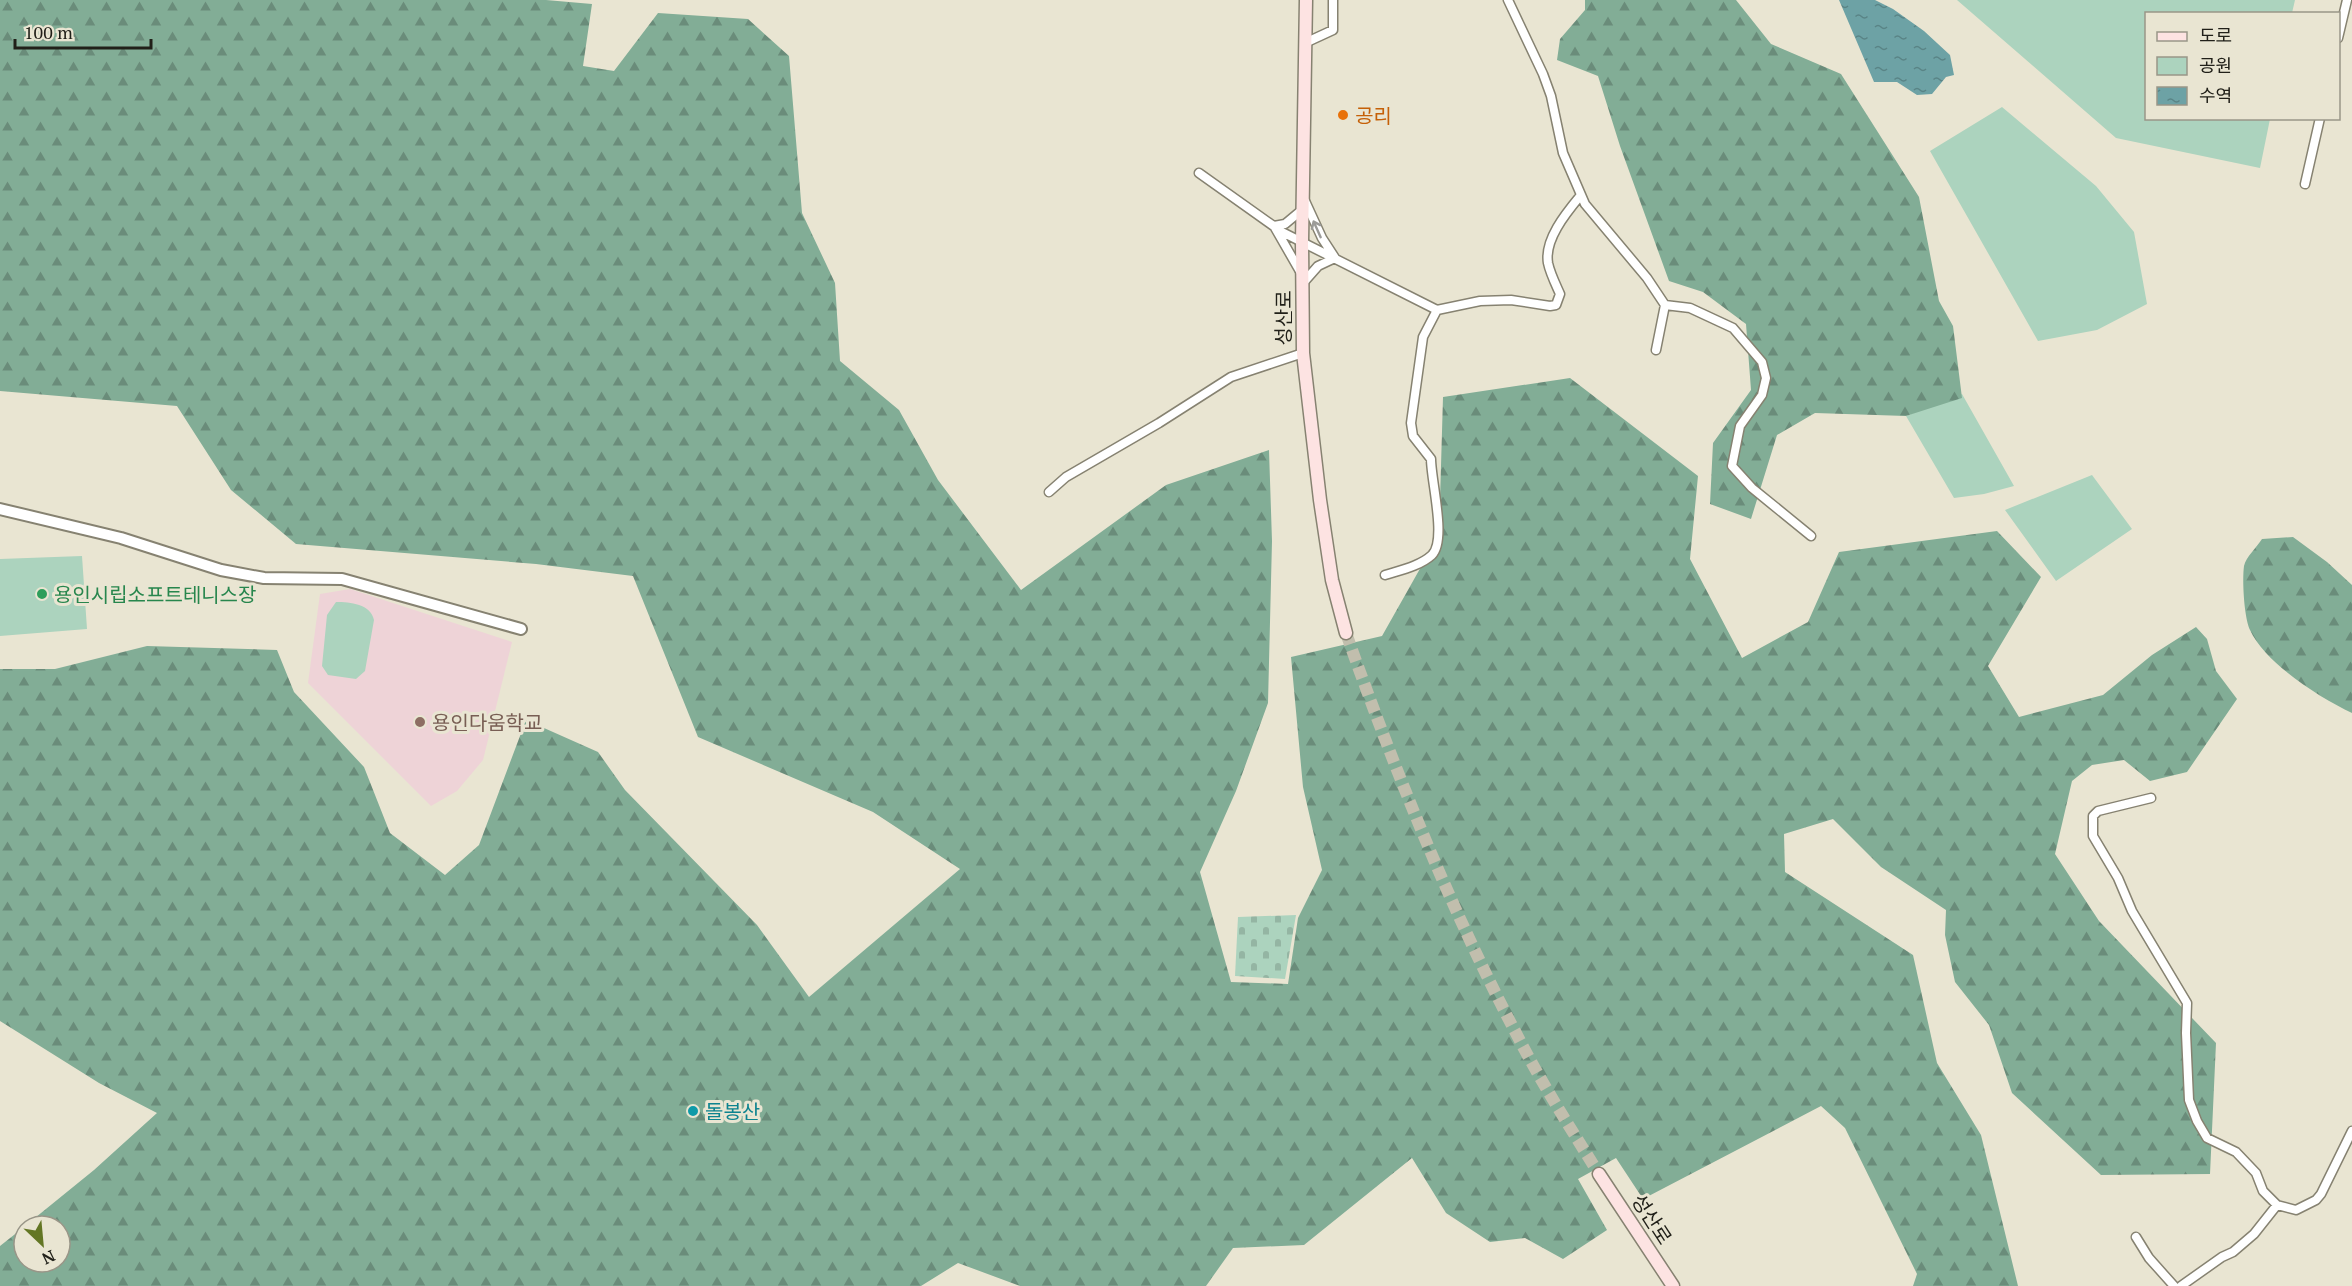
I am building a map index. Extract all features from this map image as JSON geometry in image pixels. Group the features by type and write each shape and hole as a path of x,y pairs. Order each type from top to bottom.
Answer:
{"main road":[{"name":"성산로","path":"1306,0 1302,242 1303,353 1332,580 1346,633"},
{"name":"성산로","path":"1599,1174 1673,1286"}],"street":[{"path":"1307,42 1333,30 1332,0"},
{"path":"1508,0 1544,74 1563,153 1585,204 1647,278 1665,305 1656,350"},
{"path":"2340,30 2347,0"},
{"path":"2305,184 2320,120"},
{"path":"1199,173 1274,226 1437,310 1480,301 1511,300 1556,305 1560,294 1548,264 1548,253 1552,239 1567,212 1581,195"},
{"path":"1274,226 1285,224 1303,202 1335,258"},
{"path":"1274,226 1302,279 1318,266 1335,258"},
{"path":"1665,305 1690,308 1732,328 1762,362 1766,378 1762,395 1740,426 1732,466 1752,488 1811,537"},
{"path":"1385,575 1420,563 1433,554 1438,546 1439,535 1431,459 1413,436 1411,423 1423,337 1437,310"},
{"path":"1049,492 1066,477 1159,423 1231,376 1303,353"},
{"path":"0,509 121,538 222,570 264,578 342,579 520,629"},
{"path":"2151,798 2098,811 2093,816 2093,836 2118,878 2132,911 2187,1003 2189,1100 2207,1138 2236,1152 2256,1173 2263,1191 2277,1204 2296,1210 2316,1200 2329,1180 2352,1131"},
{"path":"2181,1286 2222,1257 2233,1252 2254,1234 2277,1204"},
{"path":"2136,1237 2149,1258 2174,1286"}],"shaded area":[{"name":"용인다움학교","path":"350,589 512,642 483,760 457,791 431,806 308,683 320,594"}],"green space":[{"path":"0,0 546,0 592,4 583,66 614,71 658,13 748,19 789,56 802,213 835,283 840,361 899,410 938,480 1021,590 1166,485 1269,450 1272,541 1268,703 1236,791 1200,872 1231,982 1288,984 1298,918 1322,870 1303,787 1291,657 1382,636 1439,535 1443,397 1570,378 1698,476 1690,559 1742,658 1808,622 1839,552 1997,531 2041,577 1988,666 2019,717 2103,695 2152,655 2196,627 2207,639 2216,671 2237,699 2187,772 2150,781 2124,760 2092,765 2072,781 2055,854 2099,921 2216,1043 2210,1174 2101,1175 2012,1093 1989,1025 1955,982 1945,935 1946,910 1881,867 1833,819 1784,834 1785,872 1913,955 1937,1063 1981,1135 2018,1286 1913,1286 1917,1274 1845,1128 1821,1106 1643,1199 1616,1158 1578,1179 1607,1230 1563,1259 1525,1238 1490,1242 1446,1213 1412,1158 1304,1245 1233,1248 1206,1286 1020,1286 958,1263 921,1286 0,1286 0,1246 12,1236 12,1274 72,1274 72,1214 40,1214 94,1170 157,1113 99,1083 0,1021 0,669 55,669 147,646 277,650 294,692 364,767 390,833 445,875 479,845 526,720 598,752 625,790 757,925 809,997 960,869 873,812 698,737 633,576 536,564 296,544 231,490 177,406 0,391"},
{"path":"1585,0 1736,0 1771,44 1841,74 1919,197 1939,301 1953,326 1962,398 1906,416 1815,413 1777,435 1751,519 1710,504 1713,443 1751,390 1746,324 1703,292 1669,281 1620,146 1598,76 1557,60 1560,39 1585,10"},
{"path":"1957,0 2295,0 2292,12 2145,12 2145,120 2270,120 2260,168 2116,138"},
{"path":"2002,107 2096,186 2134,232 2147,304 2097,330 2038,341 1930,151"},
{"path":"1962,394 2014,486 1984,494 1954,498 1906,416"},
{"path":"2092,475 2132,529 2056,581 2005,510"},
{"path":"2293,537 2327,562 2352,585 2352,713 2310,689 2280,667 2257,642 2250,630 2243,589 2245,563 2262,539"},
{"name":"용인시립소프트테니스장","path":"82,556 87,629 0,636 0,559"},
{"path":"336,602 353,603 364,607 369,610 374,620 365,671 356,679 328,675 322,666 327,615"},
{"path":"1296,915 1285,979 1235,976 1238,917"}],"water":[{"path":"1839,0 1875,0 1893,9 1924,31 1950,55 1954,75 1946,77 1932,94 1917,95 1897,82 1874,82"}],"tunnel":[{"path":"1346,633 1404,787 1469,939 1527,1055 1599,1174"}],"place":[{"name":"공리","path":"1343,115"},
{"name":"용인시립소프트테니스장","path":"42,594"},
{"name":"용인다움학교","path":"420,722"},
{"name":"돌봉산","path":"693,1111"}]}
